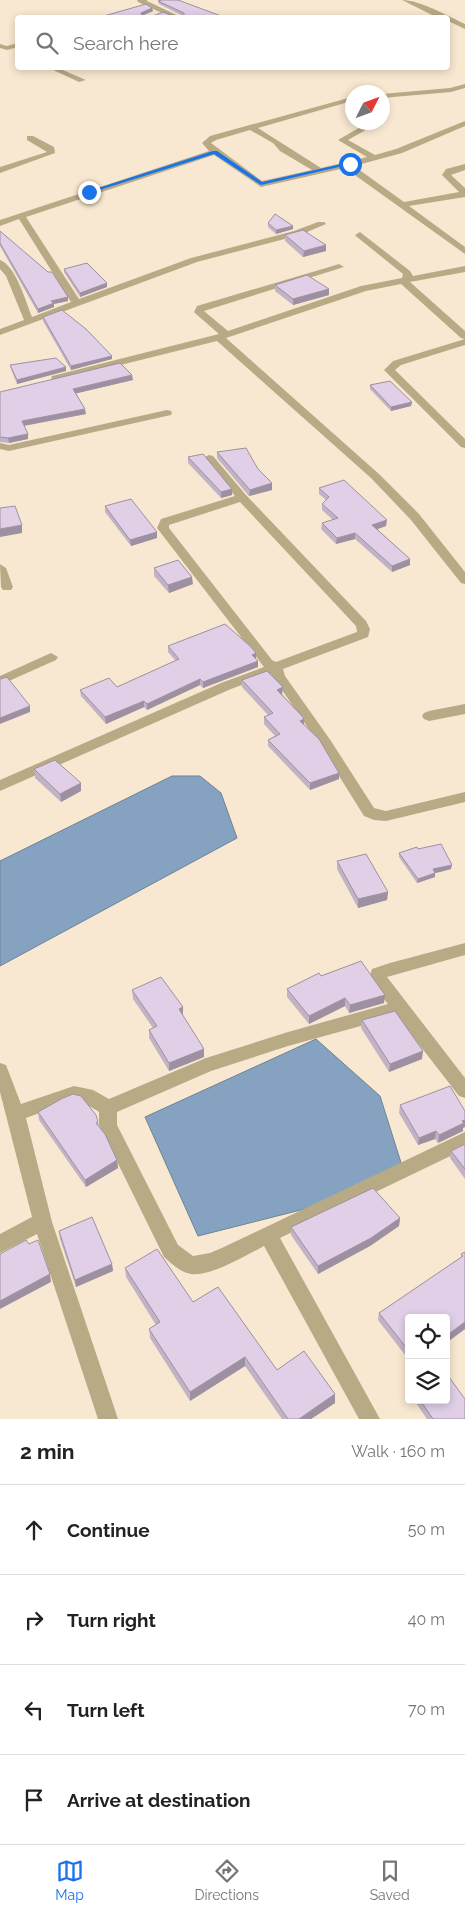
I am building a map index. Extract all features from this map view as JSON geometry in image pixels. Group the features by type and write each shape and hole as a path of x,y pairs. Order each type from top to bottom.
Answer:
{"street":[{"path":"140,0 173,15"},
{"path":"406,0 439,15"},
{"path":"154,14 163,11"},
{"path":"450,20 465,27"},
{"path":"3,47 15,52"},
{"path":"58,70 82,80"},
{"path":"390,95 444,91 465,86"},
{"path":"345,100 206,142 215,152 261,184 375,158 418,144 465,123"},
{"path":"251,127 276,141 283,149 320,171"},
{"path":"361,130 342,140 375,158"},
{"path":"0,170 51,153 51,150 30,138"},
{"path":"0,223 130,178 215,152"},
{"path":"347,165 465,252"},
{"path":"465,167 449,171 446,175 465,194"},
{"path":"402,205 465,194"},
{"path":"21,216 76,303"},
{"path":"0,332 194,260 297,233 321,224"},
{"path":"360,235 407,273 406,280 408,286 465,336"},
{"path":"0,263 10,275 29,321"},
{"path":"339,267 200,308 199,312 222,336 375,476 416,517 464,580"},
{"path":"42,382 222,336 332,297 465,269"},
{"path":"465,342 397,363 389,370 465,444"},
{"path":"0,446 9,448 167,413"},
{"path":"0,786 153,717 363,634 364,629 242,498 209,458"},
{"path":"242,498 166,522 162,525 177,548 267,663 276,667"},
{"path":"0,568 7,588"},
{"path":"0,681 51,657"},
{"path":"276,667 278,677 326,744 369,812 374,815 386,816 465,797"},
{"path":"430,716 465,709"},
{"path":"465,949 390,968 378,974 378,980 465,1091"},
{"path":"108,1108 206,1065 288,1039 400,1008"},
{"path":"2,1079 14,1114 43,1221 94,1370 108,1419"},
{"path":"14,1114 74,1093 87,1095 108,1108"},
{"path":"108,1108 108,1125 171,1251 192,1266 206,1264 465,1140"},
{"path":"0,1244 43,1221"},
{"path":"268,1234 370,1419"}],"water":[{"path":"172,776 200,776 221,793 237,838 0,966 0,861"},
{"path":"316,1039 380,1096 403,1169 372,1192 198,1236 145,1117"}],"building":[{"path":"178,0 218,15 184,15 184,13 158,1"},
{"path":"146,4 152,8 141,13 142,15 108,15"},
{"path":"163,12 170,15 156,15"},
{"path":"275,214 293,226 276,230 268,223"},
{"path":"303,230 326,245 304,251 285,235"},
{"path":"0,231 48,272 52,272 68,297 51,301 54,303 38,309 0,243"},
{"path":"87,263 107,283 80,293 64,269"},
{"path":"307,275 329,289 293,299 275,285"},
{"path":"62,310 86,329 112,356 71,366 43,317"},
{"path":"56,358 66,367 17,380 10,365"},
{"path":"120,363 132,375 73,389 85,409 22,421 28,434 8,438 0,437 0,392"},
{"path":"390,381 412,402 391,407 370,385"},
{"path":"246,448 258,469 272,483 250,490 217,452"},
{"path":"203,454 232,489 221,492 188,457"},
{"path":"344,480 387,520 372,525 410,559 392,566 355,533 337,538 322,523 338,518 322,504 329,497 319,488"},
{"path":"131,499 157,532 130,540 105,506"},
{"path":"15,506 22,525 0,529 0,508"},
{"path":"178,560 192,577 168,585 154,568"},
{"path":"225,624 250,646 256,653 252,655 258,661 203,682 200,679 147,704 144,701 105,717 80,690 109,678 117,687 179,659 168,646"},
{"path":"267,671 283,687 277,690 302,716 304,719 300,721 319,739 339,773 310,783 268,740 280,734 264,717 273,713 242,680"},
{"path":"7,677 30,706 0,718 0,679"},
{"path":"55,760 81,783 60,794 34,769"},
{"path":"441,844 452,865 433,869 435,873 418,879 399,853 417,847 418,849"},
{"path":"366,854 388,892 358,899 337,861"},
{"path":"361,961 385,995 350,1005 345,998 309,1016 287,989 319,973 321,976"},
{"path":"161,977 183,1007 179,1009 204,1049 169,1063 149,1030 157,1026 132,990"},
{"path":"395,1011 423,1051 390,1064 362,1020"},
{"path":"450,1086 465,1111 465,1120 462,1121 464,1123 439,1135 436,1131 419,1138 400,1105"},
{"path":"73,1094 81,1096 96,1115 98,1122 96,1123 105,1134 117,1160 85,1180 38,1112"},
{"path":"465,1144 465,1169 451,1151"},
{"path":"373,1188 400,1218 371,1238 318,1266 291,1227"},
{"path":"92,1217 112,1264 75,1280 59,1231"},
{"path":"26,1240 29,1244 38,1240 50,1274 0,1301 0,1254"},
{"path":"157,1249 193,1302 218,1287 277,1370 304,1351 335,1394 299,1419 288,1419 245,1357 190,1392 149,1329 160,1322 125,1268"},
{"path":"465,1252 465,1322 450,1333 450,1314 405,1314 405,1346 379,1313 463,1256 461,1254"},
{"path":"450,1378 465,1399 465,1419 433,1419 423,1404 450,1404"}],"route":[{"path":"89,192 215,152 261,184 269,184 350,164"}]}
